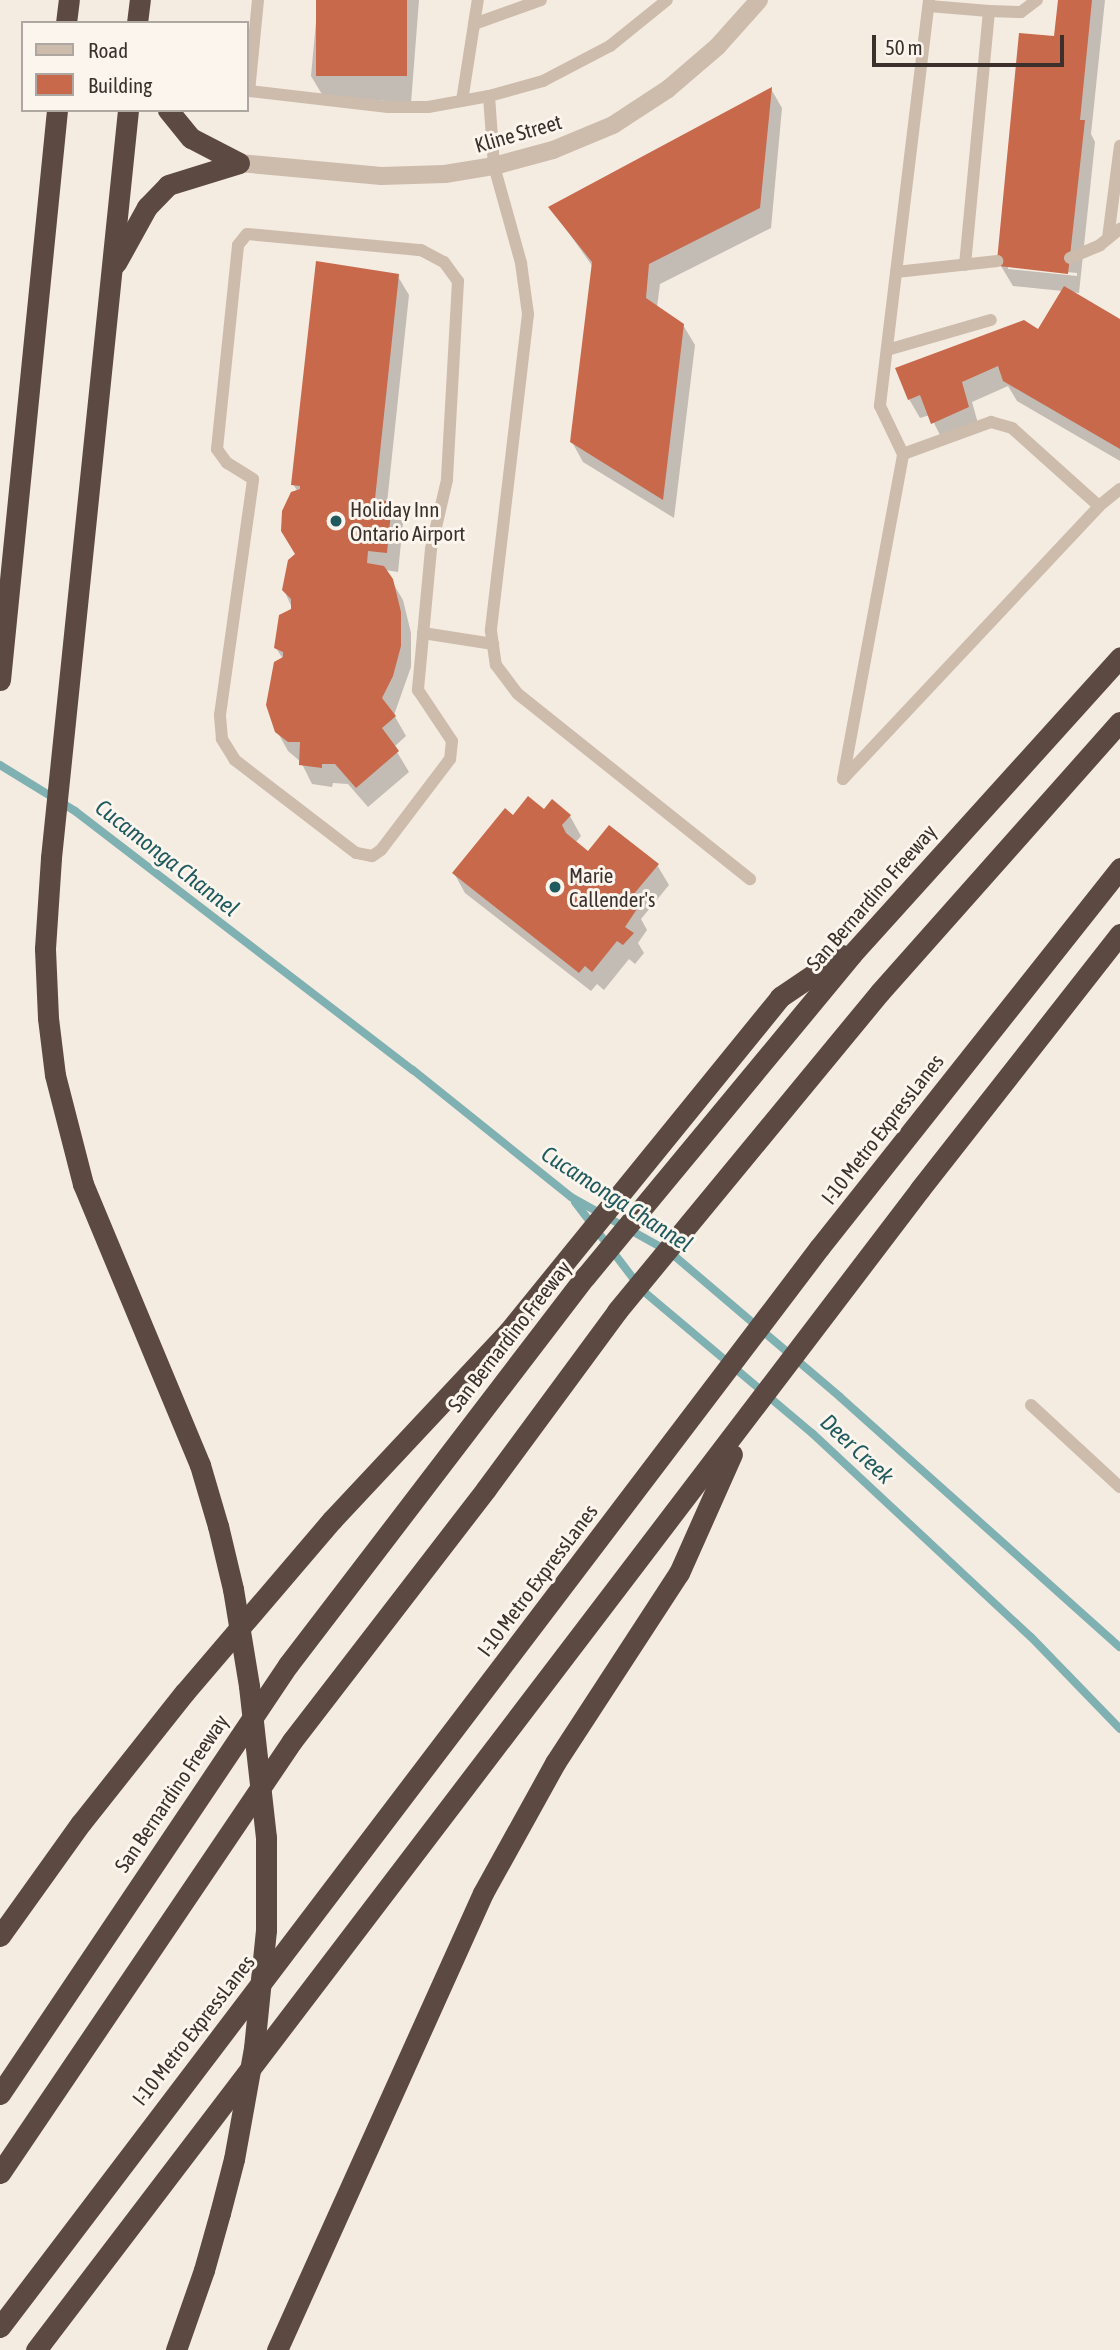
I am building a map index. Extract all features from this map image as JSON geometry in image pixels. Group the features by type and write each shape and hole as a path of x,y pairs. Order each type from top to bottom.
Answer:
{"highway":[{"path":"66,21 69,0"},
{"path":"0,680 57,112"},
{"path":"128,112 51,858 45,959 55,1075 83,1184 200,1465 218,1526 233,1589 257,1743 267,1837 266,1930 260,2004 236,2147 204,2270 176,2350"},
{"path":"170,112 191,138 239,163"},
{"path":"111,272 147,206 168,184 239,163"},
{"name":"San Bernardino Freeway","path":"0,2094 225,1755 289,1665 585,1277 863,942 1120,657"},
{"path":"0,2173 292,1741 486,1489 617,1311 880,992 1120,722"},
{"name":"I-10 Metro ExpressLanes","path":"0,2327 782,1298 1041,964 1120,867"},
{"path":"36,2350 1120,934"},
{"path":"0,1936 80,1823 185,1692 276,1584 390,1456 508,1332 631,1177 780,997 863,942"},
{"path":"277,2350 483,1894 555,1763 679,1573 747,1420"}],"street":[{"name":"Kline Street","path":"239,163 381,176 445,174 494,166 553,150 613,125 668,89 717,47 759,0"}],"lane":[{"path":"258,0 249,91 388,107 428,107 489,96 543,80 610,46 667,0"},
{"path":"462,101 478,0"},
{"path":"474,24 541,0"},
{"path":"1038,0 1021,12 989,11 929,3 880,406 903,454 843,779 1099,506 1120,489"},
{"path":"965,265 989,11"},
{"path":"489,96 494,166 521,263 528,314 491,631 496,666 518,694 750,879"},
{"path":"1108,238 1120,146"},
{"path":"1070,258 1120,229"},
{"path":"247,234 421,250 444,262 458,281 447,480 432,549 424,633 418,690 452,741 450,759 381,849 372,856 356,853 235,760 222,738 220,715 253,479 228,463 217,449 238,245 247,234"},
{"path":"896,272 997,261"},
{"path":"887,350 991,320"},
{"path":"903,454 991,422 1012,428 1099,506"},
{"path":"424,633 493,644"},
{"path":"1031,1405 1120,1487"}],"building":[{"path":"316,0 407,0 407,76 316,76"},
{"path":"1058,0 1092,0 1080,120 1085,120 1068,274 999,266 997,261 1019,33 1054,36"},
{"path":"772,87 760,208 649,264 646,298 684,324 663,500 570,442 592,262 548,207"},
{"name":"Holiday Inn Ontario Airport","path":"316,261 399,274 375,499 392,502 387,553 368,551 367,563 384,566 393,579 401,612 401,646 393,676 382,698 396,716 382,728 399,751 356,788 335,764 322,764 322,768 299,765 300,742 288,742 275,732 266,705 274,662 283,657 283,652 274,648 279,615 291,609 291,599 282,590 288,560 295,554 281,531 282,511 291,492 300,489 300,486 291,485"},
{"path":"1064,286 1120,319 1120,449 1003,381 998,366 962,382 969,407 931,424 920,395 908,400 895,368 1024,320 1038,329"},
{"name":"Marie Callender's","path":"528,796 544,809 552,799 571,815 562,825 566,833 588,851 609,825 659,864 628,901 637,909 625,927 634,933 623,945 617,941 592,972 585,966 579,973 452,873 505,808 513,815"}],"waterway":[{"name":"Deer Creek","path":"0,765 75,811 413,1070 571,1197 671,1253 840,1397 1120,1647"},
{"name":"Deer Creek","path":"575,1202 642,1290 812,1433 1031,1637 1120,1729"}],"place":[{"name":"Holiday Inn Ontario Airport","path":"336,521"},
{"name":"Marie Callender's","path":"555,887"}],"water label":[{"name":"Cucamonga Channel","path":"167,858"},
{"name":"Cucamonga Channel","path":"617,1199"}]}
